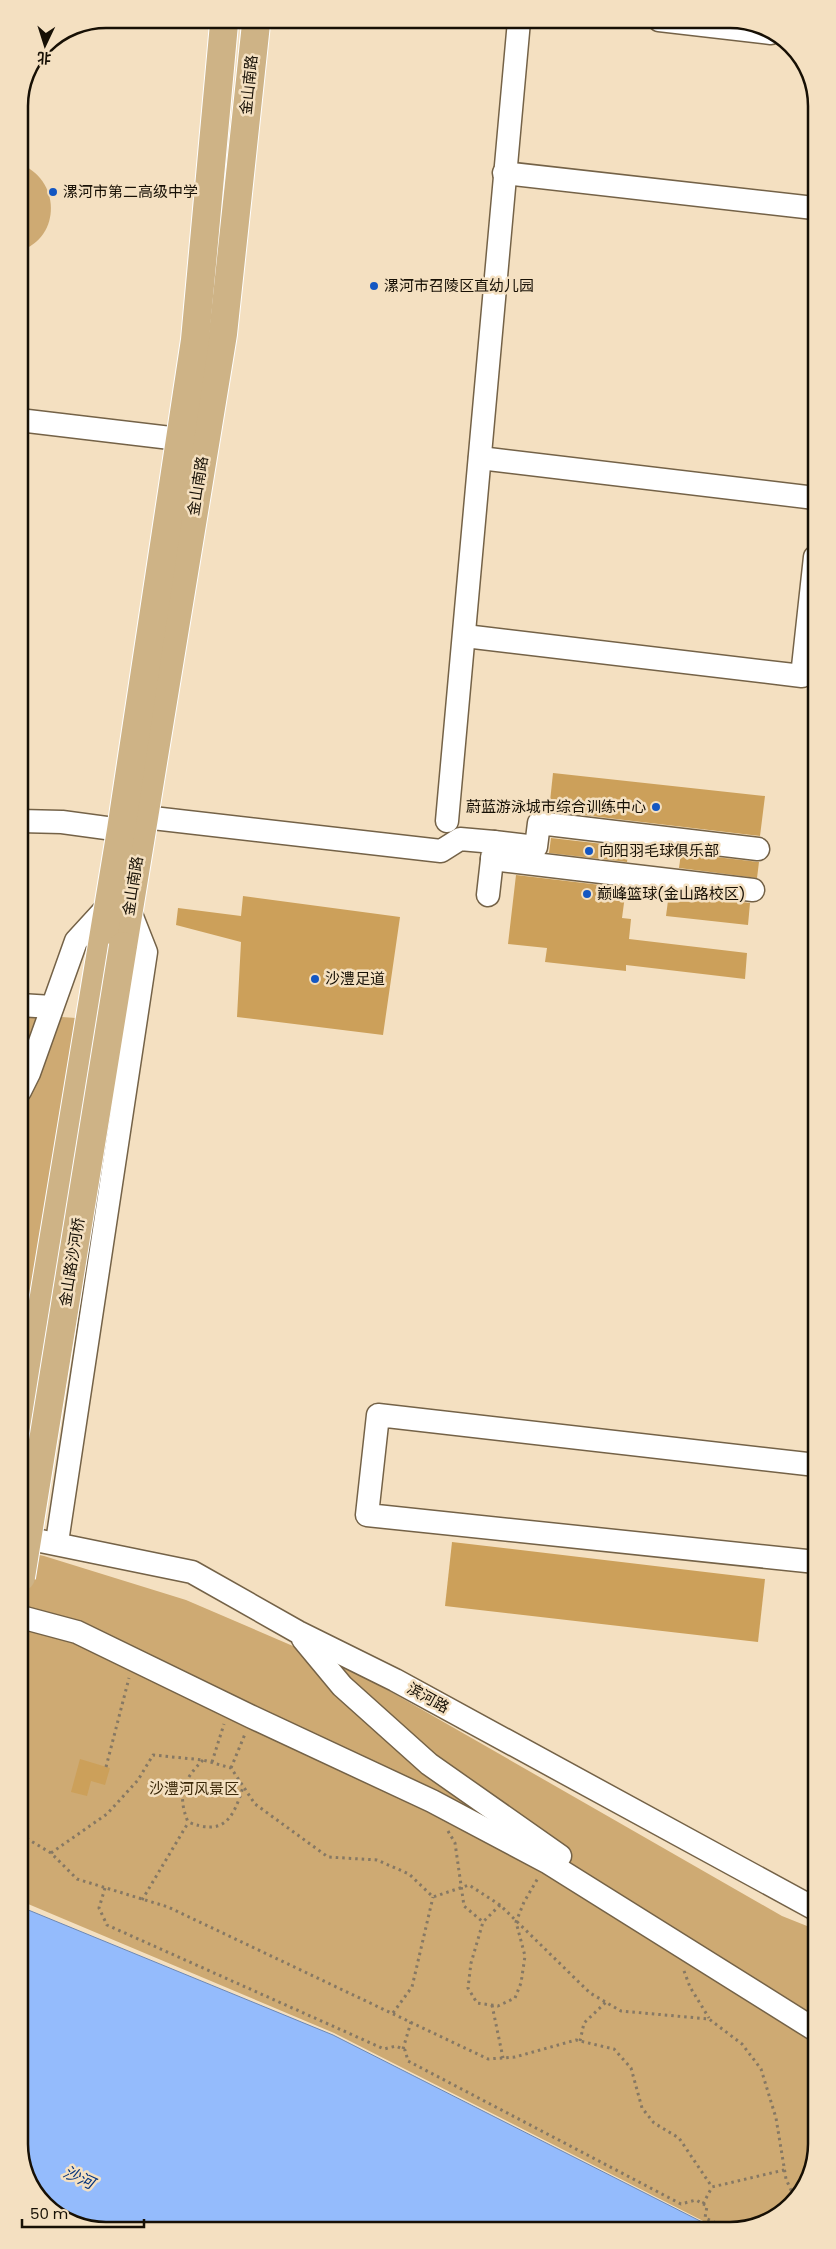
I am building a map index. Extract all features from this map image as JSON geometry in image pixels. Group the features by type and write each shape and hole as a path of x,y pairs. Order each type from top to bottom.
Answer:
{"main road":[{"name":"金山南路","path":"133,823 179,440 195,340 224,27"},
{"name":"金山南路","path":"112,945 223,334 256,27"},
{"name":"金山路沙河桥","path":"27,1401 112,945"},
{"name":"金山路沙河桥","path":"27,1532 112,945"}],"street":[{"path":"447,821 518,28"},
{"path":"728,28 754,31"},
{"path":"504,172 808,207"},
{"path":"28,421 179,440"},
{"path":"480,458 808,497"},
{"path":"465,636 802,676 808,621"},
{"path":"28,821 133,823 441,851 460,839 493,851 753,890"},
{"path":"493,851 536,847 539,823 758,849"},
{"path":"488,895 493,851"},
{"path":"28,1071 76,941 119,907 146,952 57,1542"},
{"path":"28,1005 52,1007"},
{"path":"808,1464 378,1414 367,1515 808,1561"},
{"name":"滨河路","path":"27,1538 57,1542 192,1572 298,1632 395,1680 808,1905"},
{"path":"27,1618 77,1632 252,1717 432,1801 547,1862 808,2025"},
{"path":"298,1632 342,1686 429,1764 565,1860 579,1883"}],"path":[{"path":"106,1767 134,1660"},
{"path":"212,1762 230,1706"},
{"path":"231,1768 252,1717"},
{"path":"51,1853 108,1814 138,1780 153,1755 203,1760 231,1768 255,1804 328,1857 378,1860 409,1874 432,1897"},
{"path":"203,1760 188,1775 183,1792 182,1808 188,1822 205,1829 222,1826 236,1810 243,1787"},
{"path":"432,1801 454,1844 464,1906 483,1922"},
{"path":"142,1900 188,1822"},
{"path":"27,1839 51,1853 77,1879 168,1907 488,2059 515,2057 576,2040 614,2049 631,2068 642,2108 654,2123 679,2138 712,2187"},
{"path":"500,1905 483,1922 471,1963 468,1988 477,2003 498,2006 515,1998 521,1983 525,1956 516,1922 524,1902 547,1862"},
{"path":"432,1897 469,1885 500,1905 590,1993 621,2011 709,2019"},
{"path":"105,1888 99,1908 107,1925 384,2049 396,2046 403,2049"},
{"path":"393,2013 412,1987 432,1897"},
{"path":"674,1940 690,1987 709,2019 742,2044 761,2069 776,2118 786,2179 792,2191"},
{"path":"580,2041 584,2023 606,2002"},
{"path":"492,2005 503,2058"},
{"path":"411,2022 403,2049 408,2061 681,2204 696,2200 707,2206 705,2218 714,2222"},
{"path":"702,2204 712,2187 784,2170"}],"green space":[{"path":"28,168 42,181 49,194 51,208 49,221 43,234 28,247"},
{"path":"28,1015 76,1018 27,1317"},
{"name":"沙澧河风景区","path":"27,1552 186,1600 365,1677 782,1916 808,1926 808,2154 804,2169 786,2199 760,2216 741,2221 705,2222 334,2033 27,1904"}],"water":[{"name":"沙河","path":"27,1910 333,2035 702,2222 100,2221 80,2217 67,2211 50,2199 41,2187 30,2164 28,2154"}],"building":[{"name":"蔚蓝游泳城市综合训练中心","path":"553,773 765,796 760,836 549,811"},
{"name":"向阳羽毛球俱乐部","path":"551,838 629,847 627,862 549,853"},
{"path":"681,853 759,862 757,878 679,868"},
{"path":"516,875 626,888 622,918 631,919 629,939 747,953 745,979 626,965 626,971 545,962 547,948 508,944"},
{"path":"669,893 750,903 748,925 666,916"},
{"name":"沙澧足道","path":"243,896 400,917 383,1035 237,1017 241,942 176,925 178,908 241,916"},
{"path":"452,1542 765,1579 758,1642 445,1606"},
{"path":"80,1759 110,1768 105,1785 91,1781 87,1796 71,1792"}],"place":[{"name":"漯河市第二高级中学","path":"53,192"},
{"name":"漯河市召陵区直幼儿园","path":"374,286"},
{"name":"蔚蓝游泳城市综合训练中心","path":"656,807"},
{"name":"向阳羽毛球俱乐部","path":"589,851"},
{"name":"巅峰篮球(金山路校区)","path":"587,894"},
{"name":"沙澧足道","path":"315,979"}]}
